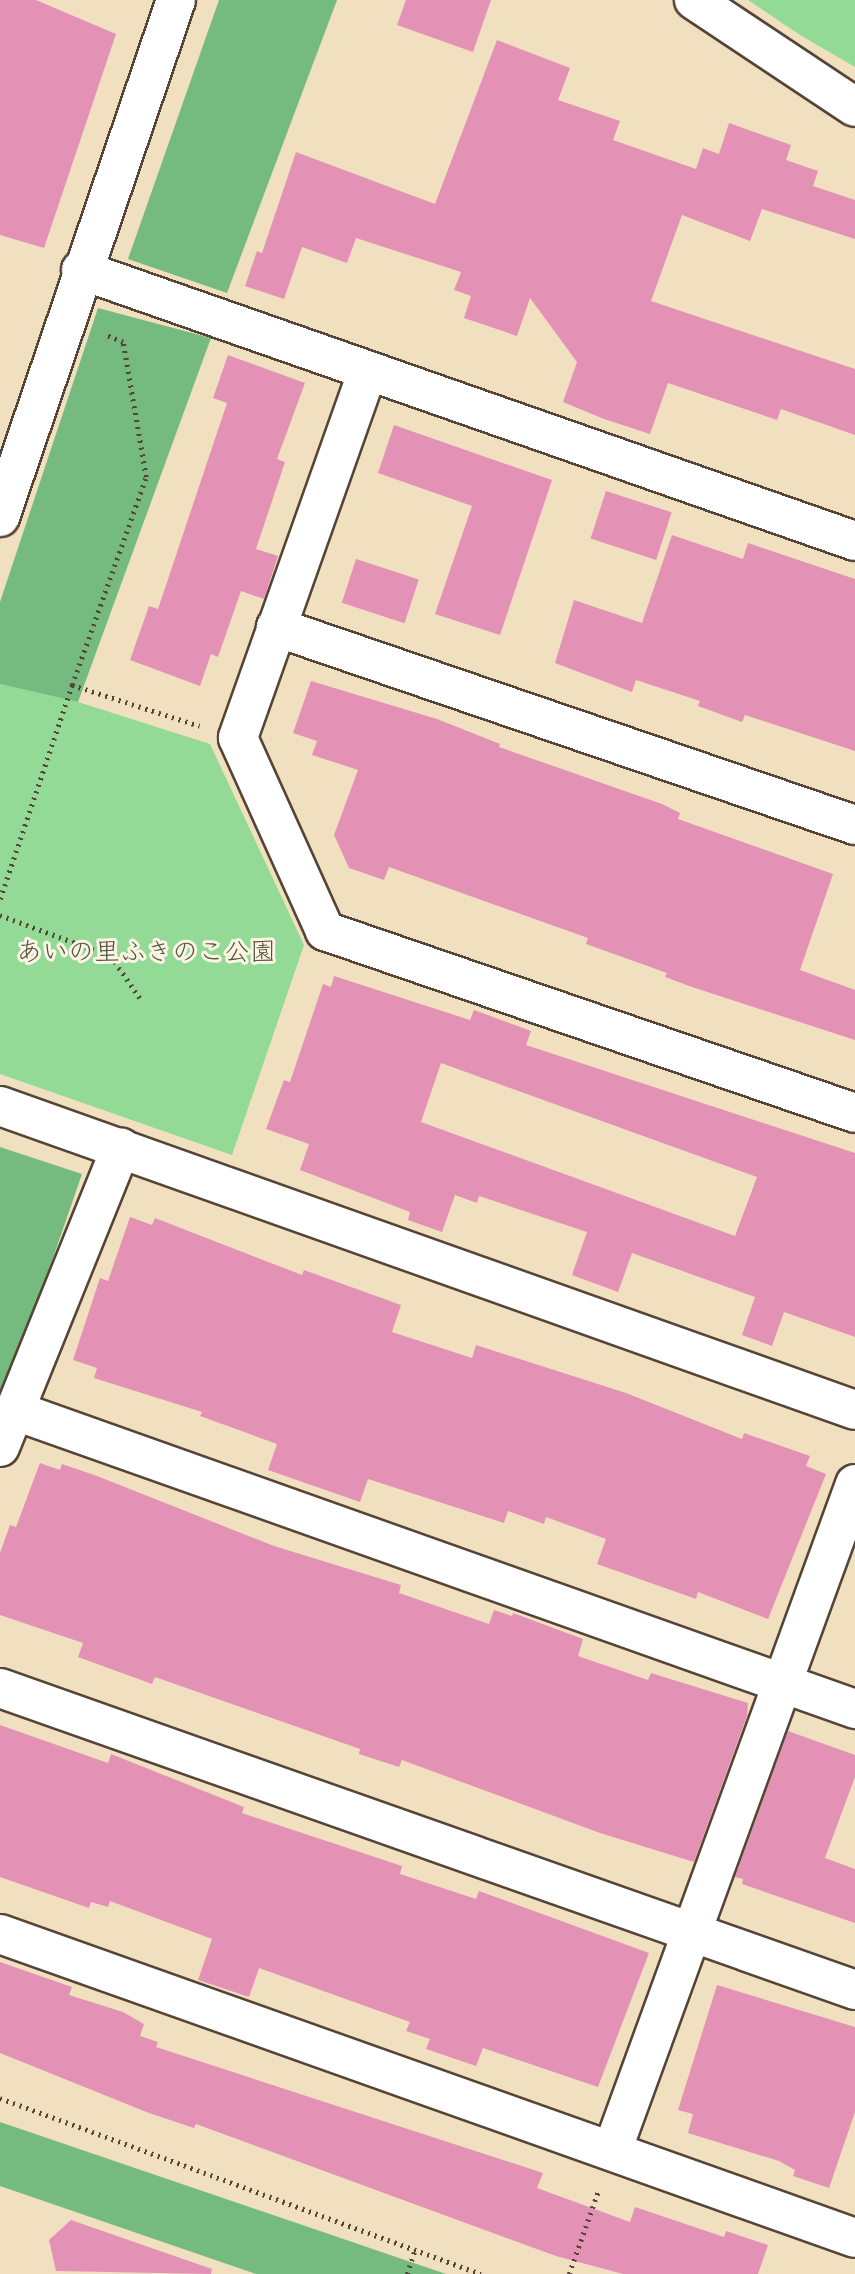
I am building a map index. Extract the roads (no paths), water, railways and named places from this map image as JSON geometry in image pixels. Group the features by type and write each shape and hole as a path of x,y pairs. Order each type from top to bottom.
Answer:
{"street":[{"path":"694,0 855,107"},
{"path":"0,517 166,3"},
{"path":"81,270 367,373 855,541"},
{"path":"367,373 237,738 325,931 855,1113"},
{"path":"276,627 855,825"},
{"path":"0,1106 855,1410"},
{"path":"0,1447 121,1148"},
{"path":"13,1410 855,1709"},
{"path":"608,2164 855,1485"},
{"path":"0,1688 855,1990"},
{"path":"0,1934 608,2164 855,2238"}],"park label":[{"name":"あいの里ふきのこ公園","path":"146,954"}]}
